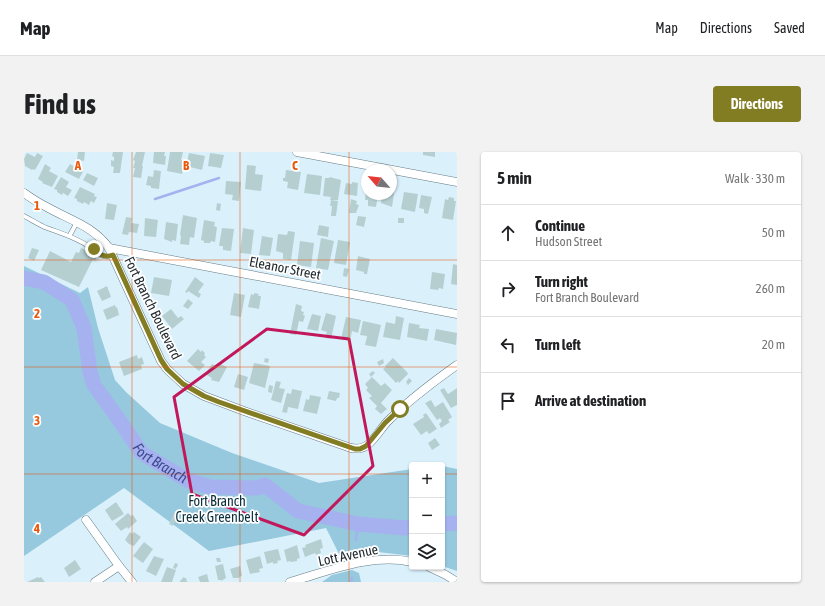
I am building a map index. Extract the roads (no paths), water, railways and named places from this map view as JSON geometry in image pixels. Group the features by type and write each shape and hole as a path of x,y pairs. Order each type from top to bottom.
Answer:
{"street":[{"path":"297,152 457,182"},
{"name":"Fort Branch Boulevard","path":"24,193 45,207 93,230 111,252 161,360 167,369 183,384 204,396 351,448 360,449 366,446 385,423 400,409 457,365"},
{"name":"Eleanor Street","path":"111,252 457,314"},
{"path":"86,520 132,582"},
{"name":"Lott Avenue","path":"290,582 360,562 383,559 409,562"},
{"path":"95,582 119,566"},
{"path":"433,570 445,579 456,582"}],"lane":[{"path":"24,216 47,228 70,235 83,242 102,256 107,257 111,252"},
{"path":"70,235 77,222"}],"waterway":[{"path":"155,199 219,178"},
{"name":"Fort Branch","path":"24,278 44,282 72,300 84,328 90,372 94,385 141,452 145,455 187,480 210,487 257,488 265,485 298,511 358,524 409,527"},
{"name":"Fort Branch","path":"445,524 457,523"},
{"path":"356,540 358,524"},
{"path":"351,582 352,578"}],"park label":[{"name":"Fort Branch Creek Greenbelt","path":"217,510"}]}
